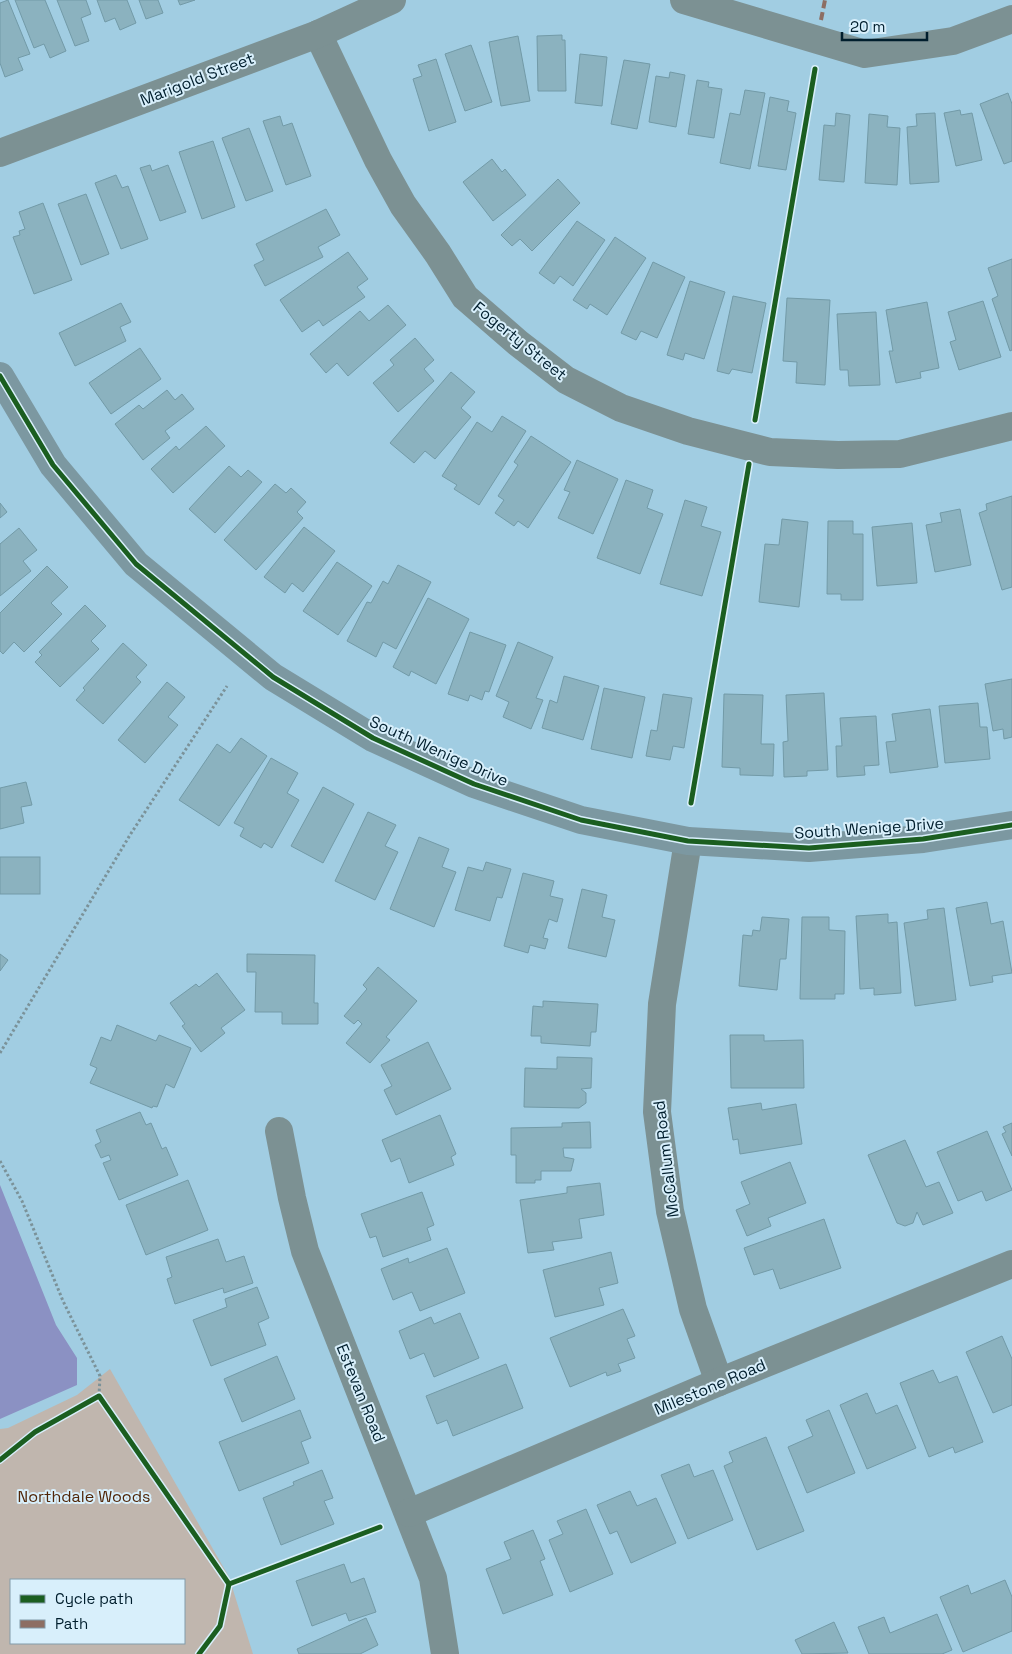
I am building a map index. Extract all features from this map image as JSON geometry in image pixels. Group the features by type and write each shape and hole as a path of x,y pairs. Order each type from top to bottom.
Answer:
{"street":[{"name":"Marigold Street","path":"0,153 318,34 392,0"},
{"path":"684,0 865,54 953,41 1012,19"},
{"name":"Fogerty Street","path":"318,34 378,160 399,198 465,297 518,343 566,380 621,408 688,431 770,452 838,455 900,454 1012,426"},
{"name":"South Wenige Drive","path":"0,376 53,465 136,564 273,677 373,738 474,784 581,820 688,841 809,848 923,839 1012,825"},
{"name":"McCallum Road","path":"688,841 662,1004 657,1112 670,1211 678,1247 693,1309 720,1382"},
{"name":"Estevan Road","path":"279,1131 305,1252 434,1578 445,1654"},
{"name":"Milestone Road","path":"409,1513 720,1382 1012,1264"}],"path":[{"path":"0,1053 130,835 228,686"},
{"path":"0,1162 22,1201 63,1301 100,1376 99,1396 104,1404"},
{"path":"91,1400 99,1396"}],"green space":[{"name":"Northdale Woods","path":"110,1369 229,1577 253,1654 0,1654 0,1429 8,1428 77,1395"}],"water":[{"path":"0,1185 56,1325 77,1358 77,1385 0,1419"}],"building":[{"path":"8,0 30,54 18,58 23,70 5,77 0,63 0,3"},
{"path":"15,0 45,0 66,51 50,58 44,44 34,48"},
{"path":"57,0 86,0 91,14 81,18 89,41 75,46"},
{"path":"97,0 127,0 136,23 120,30 115,18 105,22"},
{"path":"139,0 158,0 163,13 146,19"},
{"path":"178,0 195,0 180,5"},
{"path":"562,35 562,40 565,40 566,91 538,91 537,36"},
{"path":"518,36 530,101 501,106 489,42"},
{"path":"471,45 492,102 465,111 445,54"},
{"path":"580,54 607,57 602,106 575,103"},
{"path":"436,59 456,122 429,131 413,79 422,76 418,65"},
{"path":"624,60 650,64 637,129 611,124"},
{"path":"670,72 685,75 676,127 649,122 656,76 669,78"},
{"path":"697,80 709,82 708,87 722,89 714,138 688,134"},
{"path":"745,90 765,93 750,169 720,163 730,113 740,115"},
{"path":"1008,93 1012,104 1012,161 1004,164 980,104"},
{"path":"770,97 789,101 787,111 796,113 786,170 758,166"},
{"path":"960,110 961,115 972,113 982,160 956,166 944,113"},
{"path":"836,113 850,115 844,182 819,180 824,125 835,126"},
{"path":"935,113 939,182 910,184 907,127 917,126 916,114"},
{"path":"869,114 888,116 887,127 900,128 897,185 865,183"},
{"path":"280,116 283,126 292,123 311,176 286,185 263,121"},
{"path":"249,128 273,191 246,201 222,138"},
{"path":"213,141 235,207 202,219 179,152"},
{"path":"492,159 502,172 505,169 526,195 493,221 463,182"},
{"path":"150,165 152,171 168,165 186,212 160,221 140,168"},
{"path":"116,175 122,188 128,186 148,239 121,249 95,183"},
{"path":"558,179 580,203 532,251 520,239 512,246 501,235"},
{"path":"86,194 109,254 81,265 58,204"},
{"path":"43,203 72,280 34,294 13,237 20,235 19,231 25,229 19,212"},
{"path":"326,209 340,235 318,247 323,257 265,286 254,265 264,260 256,244"},
{"path":"577,221 605,240 573,286 560,276 554,284 539,273"},
{"path":"615,237 646,258 607,315 590,304 587,309 573,300"},
{"path":"348,252 368,279 357,287 365,297 323,326 319,320 302,332 280,300"},
{"path":"1012,259 1012,350 1010,351 992,299 998,296 988,268"},
{"path":"653,262 685,277 657,338 641,331 636,340 621,333"},
{"path":"690,281 725,292 704,359 685,353 683,360 667,355"},
{"path":"733,296 766,303 752,373 732,369 729,374 717,371"},
{"path":"787,298 830,300 825,385 796,383 797,362 783,361"},
{"path":"983,301 1001,357 959,370 950,342 956,340 948,312"},
{"path":"927,302 939,368 920,372 921,378 896,383 889,351 893,351 886,310"},
{"path":"121,303 131,322 120,327 126,341 75,366 59,333"},
{"path":"388,305 406,325 348,376 337,363 326,373 310,354 360,311 369,321"},
{"path":"876,312 880,385 849,386 848,370 840,370 837,314"},
{"path":"415,338 434,360 424,369 434,381 398,412 373,383 394,365 390,360"},
{"path":"140,348 161,379 111,414 89,383"},
{"path":"451,372 475,392 461,408 471,417 435,459 425,451 414,463 390,443"},
{"path":"167,390 175,400 182,394 194,409 165,431 170,438 143,460 115,424 139,405 143,409"},
{"path":"502,416 526,431 479,505 454,489 457,485 442,476 477,422 492,432"},
{"path":"206,426 225,446 173,493 151,469 176,446 179,450"},
{"path":"531,436 571,462 528,528 518,521 514,526 495,513 504,500 498,496 518,465 514,462"},
{"path":"577,460 618,479 593,534 558,518 570,492 564,490"},
{"path":"229,466 241,477 248,470 262,482 215,533 189,509"},
{"path":"626,480 653,490 647,508 663,514 640,574 597,558"},
{"path":"275,484 286,493 291,488 306,502 297,512 303,518 256,570 224,540"},
{"path":"1012,496 1012,587 1002,590 979,513 987,510 986,504"},
{"path":"685,500 707,507 701,526 721,532 702,596 660,584"},
{"path":"0,503 7,512 0,518"},
{"path":"960,509 971,565 935,572 926,525 942,522 940,513"},
{"path":"782,519 808,522 799,607 759,602 765,544 779,545"},
{"path":"828,521 853,521 853,534 863,534 863,600 841,600 841,594 827,594"},
{"path":"912,523 917,583 877,586 872,527"},
{"path":"304,527 335,551 303,592 292,583 285,593 264,577"},
{"path":"19,528 37,550 23,561 31,571 0,596 0,544"},
{"path":"337,562 372,586 338,635 303,611"},
{"path":"398,565 431,582 396,649 383,642 376,657 347,641 367,602 371,603 383,581 388,584"},
{"path":"47,566 68,587 51,603 62,614 24,652 14,642 3,654 0,651 0,613"},
{"path":"428,598 469,619 436,684 411,671 409,676 393,667"},
{"path":"85,605 106,626 91,641 99,649 60,687 35,662 42,655 39,652"},
{"path":"470,632 506,645 489,692 485,691 482,700 470,695 468,701 448,694"},
{"path":"518,642 553,657 536,698 543,700 531,729 503,717 509,702 496,696"},
{"path":"123,643 147,665 136,677 141,682 103,724 76,700 85,690 83,688"},
{"path":"564,676 599,686 583,740 542,728 550,700 557,703"},
{"path":"1012,679 1012,737 1004,739 1003,729 993,731 985,684"},
{"path":"167,682 185,697 168,717 178,725 145,763 118,740"},
{"path":"604,688 645,697 632,758 591,749"},
{"path":"824,693 828,770 807,771 807,776 784,777 783,742 788,741 786,695"},
{"path":"663,694 692,698 684,748 673,746 670,760 646,756 651,730 657,731"},
{"path":"724,694 763,695 761,744 774,744 773,776 740,775 740,768 722,767"},
{"path":"978,703 980,727 987,727 990,759 945,763 939,706"},
{"path":"930,709 938,767 890,773 886,742 896,741 892,714"},
{"path":"876,716 879,765 864,766 865,775 837,777 836,746 842,746 840,718"},
{"path":"241,738 267,756 219,826 179,800 217,744 230,753"},
{"path":"271,758 298,773 287,793 299,800 272,848 264,843 261,848 240,836 244,828 234,823"},
{"path":"26,782 32,805 21,807 24,823 0,829 0,788"},
{"path":"323,787 354,804 323,863 291,846"},
{"path":"368,812 396,825 385,846 398,852 375,900 335,881"},
{"path":"419,837 449,849 442,867 456,872 434,927 390,909"},
{"path":"0,857 40,857 40,894 0,894"},
{"path":"486,862 511,869 502,898 497,897 490,921 455,910 468,867 483,871"},
{"path":"523,873 554,881 550,896 563,899 557,922 549,919 543,938 548,939 545,949 530,945 528,953 504,946"},
{"path":"582,889 607,895 602,917 615,920 606,957 568,948"},
{"path":"987,902 991,924 1003,921 1012,973 992,976 993,982 970,986 956,908"},
{"path":"944,908 956,1000 915,1006 904,923 928,919 927,910"},
{"path":"888,914 888,923 897,922 901,993 874,995 874,988 860,989 856,916"},
{"path":"762,917 789,919 786,959 780,959 777,990 739,986 743,935 752,936 753,930 760,931"},
{"path":"802,917 829,917 829,930 845,931 844,994 835,994 835,999 800,999"},
{"path":"0,954 8,960 0,971"},
{"path":"247,954 315,955 314,1003 318,1003 318,1024 282,1024 282,1012 255,1012 256,972 247,972"},
{"path":"378,967 417,1001 386,1037 390,1040 370,1063 346,1043 362,1024 358,1020 354,1024 344,1016 367,989 363,985"},
{"path":"217,973 245,1010 221,1028 225,1033 201,1052 182,1026 185,1024 170,1003 196,984 199,987"},
{"path":"543,1001 598,1004 596,1032 591,1032 590,1046 541,1043 541,1036 531,1036 533,1006 543,1007"},
{"path":"117,1025 156,1041 159,1035 191,1048 174,1088 166,1084 157,1107 153,1106 152,1108 90,1083 97,1068 90,1065 101,1037 111,1041"},
{"path":"730,1035 764,1035 764,1041 803,1040 804,1088 731,1088"},
{"path":"428,1042 451,1089 396,1115 384,1090 392,1086 381,1065"},
{"path":"557,1057 592,1058 591,1088 581,1089 586,1093 586,1103 579,1108 524,1107 525,1068 557,1069"},
{"path":"761,1103 762,1110 796,1104 802,1144 740,1154 738,1139 733,1140 728,1108"},
{"path":"140,1112 146,1125 151,1123 162,1149 166,1147 178,1175 119,1200 103,1163 111,1160 109,1155 101,1158 95,1145 101,1142 96,1130"},
{"path":"440,1115 456,1154 451,1157 454,1165 409,1183 400,1158 391,1162 382,1140"},
{"path":"590,1122 591,1148 563,1148 564,1157 574,1159 571,1171 541,1171 541,1180 535,1180 535,1183 516,1183 516,1155 511,1155 511,1128 562,1127 562,1123"},
{"path":"1012,1123 1012,1156 1002,1134 1006,1132 1003,1127"},
{"path":"987,1131 1012,1190 986,1201 982,1191 958,1201 937,1152"},
{"path":"905,1140 926,1187 939,1182 953,1213 923,1225 917,1212 913,1223 905,1226 897,1223 868,1155"},
{"path":"790,1162 806,1203 768,1218 771,1226 747,1236 736,1210 750,1204 741,1182"},
{"path":"188,1180 208,1230 146,1255 126,1205"},
{"path":"600,1183 604,1215 579,1219 582,1238 552,1242 554,1250 528,1253 520,1200 567,1193 567,1187"},
{"path":"422,1192 434,1225 427,1228 431,1240 383,1257 376,1236 370,1238 361,1214"},
{"path":"824,1219 841,1268 780,1289 773,1269 754,1275 744,1248"},
{"path":"218,1239 226,1262 244,1256 253,1283 224,1293 223,1288 175,1304 167,1279 172,1277 166,1257"},
{"path":"447,1248 465,1293 420,1311 412,1292 393,1300 381,1269 408,1258 409,1263"},
{"path":"611,1252 618,1283 599,1288 604,1305 555,1317 543,1270"},
{"path":"257,1287 269,1318 258,1323 266,1345 211,1366 193,1320 227,1307 225,1299"},
{"path":"623,1309 635,1336 627,1339 635,1358 618,1364 621,1371 607,1376 606,1372 570,1387 550,1338"},
{"path":"460,1313 479,1358 434,1377 424,1353 410,1359 399,1331 431,1317 434,1324"},
{"path":"1002,1336 1012,1359 1012,1405 993,1413 966,1352"},
{"path":"277,1356 295,1399 242,1422 224,1379"},
{"path":"506,1364 523,1408 453,1436 447,1420 437,1424 426,1396"},
{"path":"933,1370 939,1383 957,1376 983,1442 955,1453 953,1447 929,1457 900,1383"},
{"path":"867,1393 876,1414 897,1405 916,1448 867,1469 840,1405"},
{"path":"300,1410 311,1438 301,1442 309,1463 239,1491 219,1442"},
{"path":"829,1410 855,1473 807,1493 788,1447 813,1436 806,1420"},
{"path":"766,1437 804,1531 757,1550 724,1466 733,1462 729,1452"},
{"path":"689,1464 694,1477 713,1470 733,1520 688,1539 661,1475"},
{"path":"322,1470 333,1498 324,1501 334,1524 281,1545 263,1498 294,1485 293,1482"},
{"path":"630,1491 637,1506 656,1498 676,1543 631,1563 617,1531 610,1534 597,1505"},
{"path":"586,1509 613,1574 570,1592 549,1540 563,1534 557,1521"},
{"path":"533,1530 545,1559 540,1561 553,1595 503,1614 486,1569 511,1559 504,1542"},
{"path":"344,1564 351,1583 364,1578 376,1612 349,1621 346,1613 312,1626 296,1581"},
{"path":"1005,1580 1012,1597 1012,1631 963,1652 940,1597 968,1585 971,1594"},
{"path":"937,1614 952,1650 942,1654 869,1654 858,1627 884,1617 890,1633"},
{"path":"366,1618 378,1645 360,1654 299,1654 297,1649"},
{"path":"834,1622 848,1653 802,1654 795,1640"}],"marked path":[{"path":"821,20 825,0"}],"cycle path":[{"path":"755,420 815,69"},
{"path":"0,376 53,465 136,564 273,677 373,738 474,784 581,820 688,841 809,848 923,839 1012,825"},
{"path":"691,803 749,464"},
{"path":"0,1460 35,1432 99,1396 229,1584 220,1626 199,1654"},
{"path":"229,1584 380,1527"}]}
